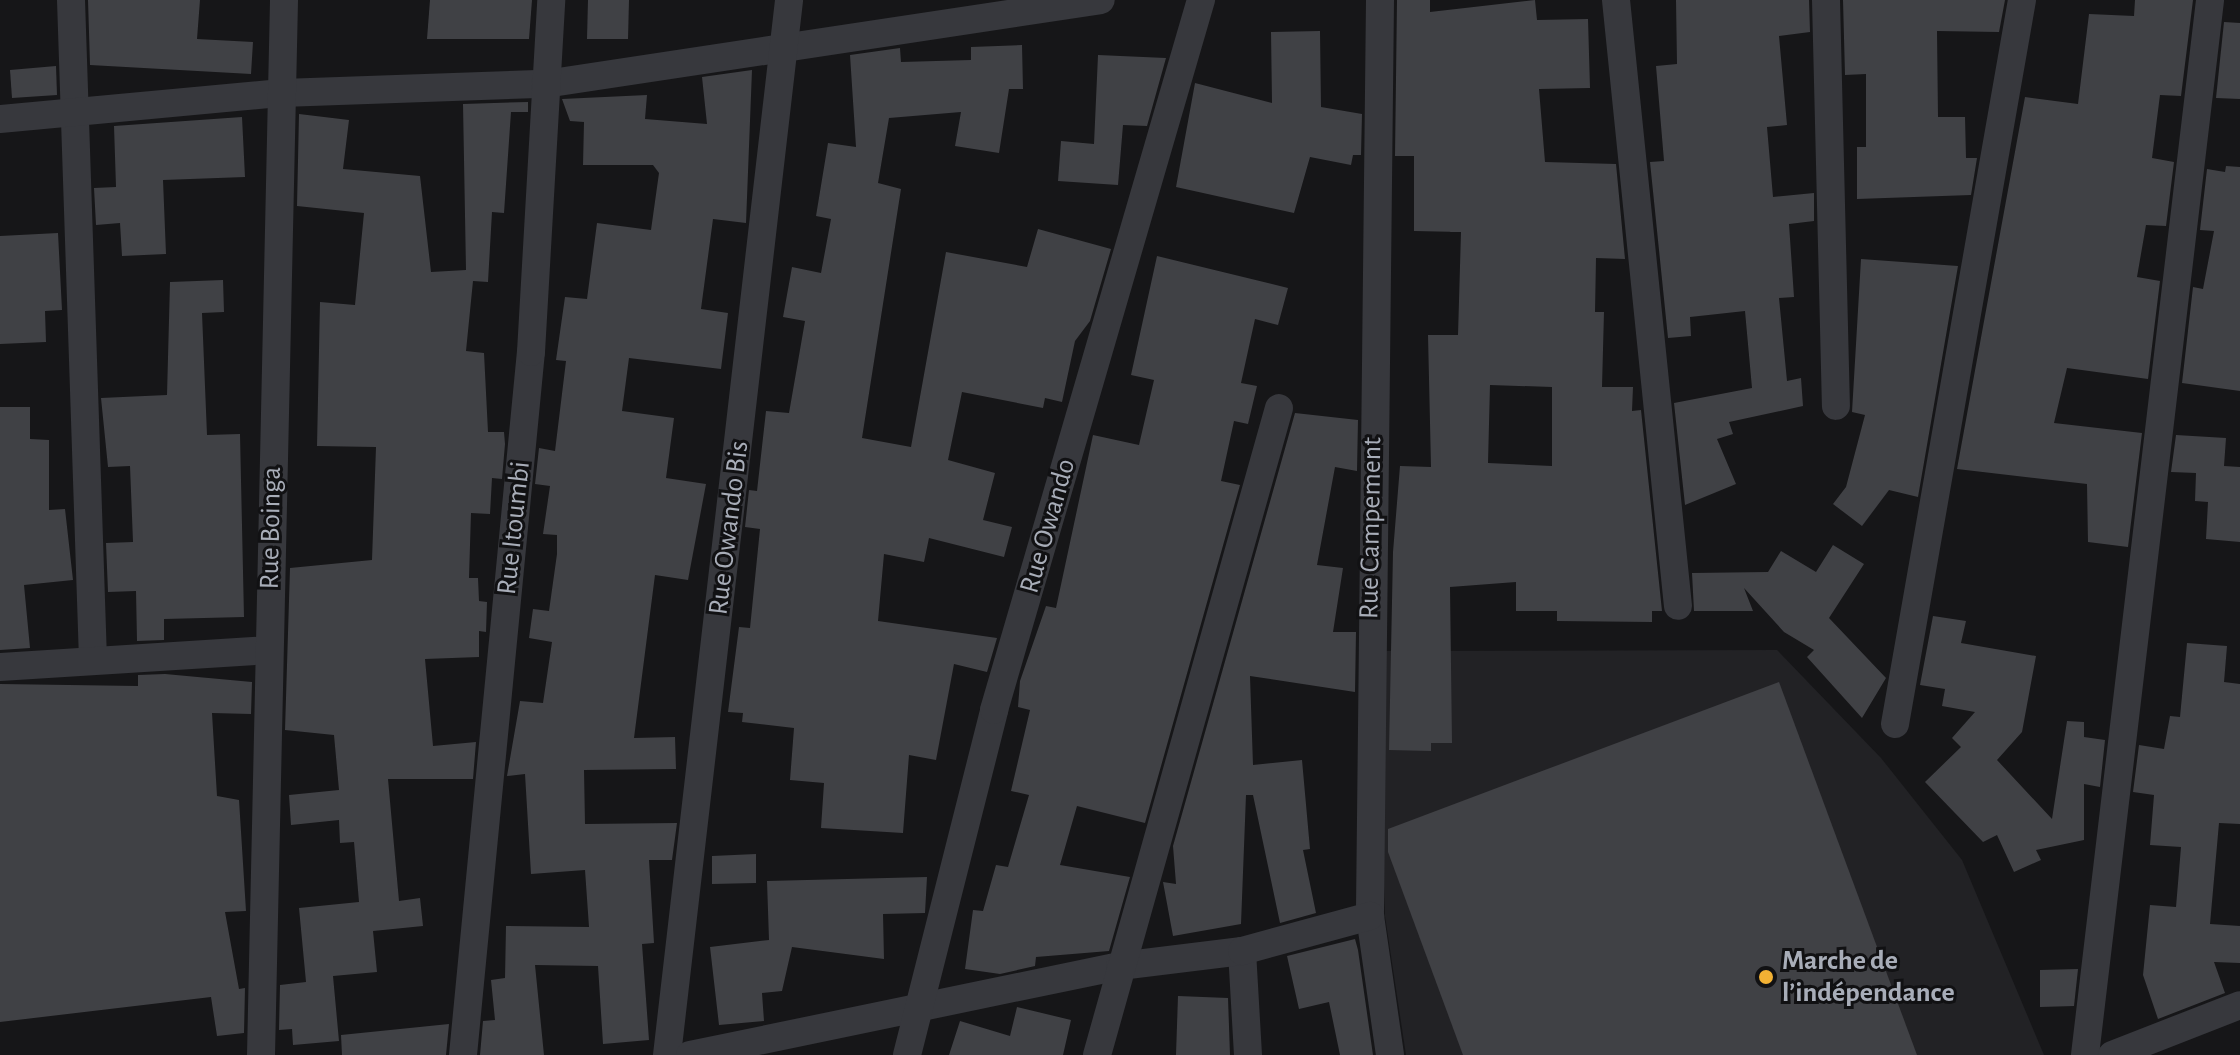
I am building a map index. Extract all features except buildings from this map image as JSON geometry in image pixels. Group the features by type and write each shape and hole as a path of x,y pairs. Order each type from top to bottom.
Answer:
{"street":[{"path":"71,0 70,111 93,658"},
{"name":"Rue Boinga","path":"261,1055 284,0"},
{"name":"Rue Itoumbi","path":"463,1055 531,352 551,0"},
{"name":"Rue Owando Bis","path":"667,1055 789,0"},
{"path":"0,119 282,93 545,84 785,51 1101,0"},
{"name":"Rue Owando","path":"907,1055 994,710 1201,0"},
{"name":"Rue Campement","path":"1380,0 1370,916 1390,1055"},
{"path":"1616,0 1678,606"},
{"path":"1826,0 1836,406"},
{"path":"1895,724 2022,0"},
{"path":"2085,1055 2210,0"},
{"path":"1097,1055 1279,408"},
{"path":"0,667 93,658 268,650"},
{"path":"690,1055 1120,966 1242,951 1370,916"},
{"path":"1242,951 1248,1055"},
{"path":"2112,1055 2240,1005"}],"shaded area":[{"path":"1777,650 1881,758 1962,860 2044,1055 1406,1055 1385,916 1376,651"}],"place":[{"name":"Marche de l’indépendance","path":"1766,977"}]}
